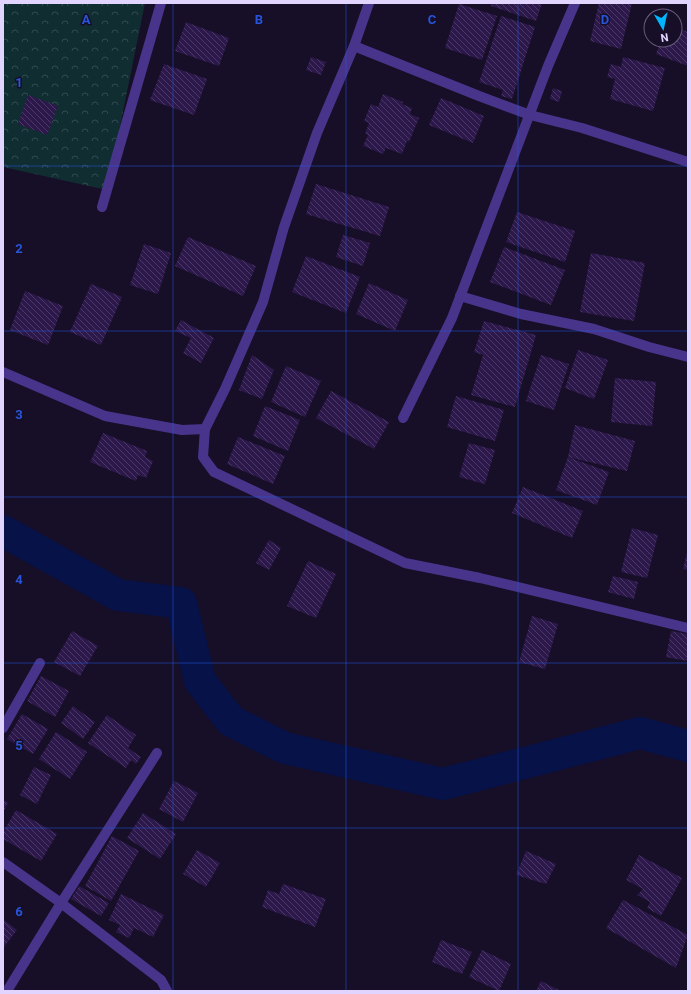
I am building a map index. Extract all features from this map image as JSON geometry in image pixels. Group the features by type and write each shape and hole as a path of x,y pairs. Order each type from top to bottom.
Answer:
{"street":[{"path":"102,207 161,3"},
{"path":"369,3 354,46 317,133 294,198 284,227 264,302 205,429 203,457 214,472 405,563 480,578 688,628"},
{"path":"403,418 452,318 548,66 575,3"},
{"path":"354,46 530,115 582,128 688,162"},
{"path":"460,296 521,314 594,329 649,347 688,357"},
{"path":"3,372 105,416 182,430 205,429"},
{"path":"3,728 40,663"},
{"path":"7,991 60,903 157,752"},
{"path":"3,862 60,903 161,980 167,991"}],"green space":[{"path":"3,3 145,3 107,190 3,167"}],"building":[{"path":"492,3 542,3 536,21 491,6"},
{"path":"599,3 632,3 621,49 590,41"},
{"path":"459,4 497,16 482,60 445,48"},
{"path":"501,16 535,27 512,99 501,96 503,90 479,82"},
{"path":"186,22 229,38 219,66 175,51"},
{"path":"683,30 688,32 688,66 656,54 658,48 683,48"},
{"path":"311,57 326,62 321,75 306,70"},
{"path":"623,57 665,68 653,111 610,99 615,79 607,77 611,64 621,67"},
{"path":"164,64 207,79 194,115 150,100"},
{"path":"553,88 562,91 559,102 550,99"},
{"path":"383,94 403,102 402,104 412,108 410,114 419,118 409,142 407,141 402,154 386,148 383,154 363,146 368,135 365,134 369,123 364,121 371,104 378,107"},
{"path":"28,95 58,106 47,135 18,124"},
{"path":"441,98 484,116 473,143 429,125"},
{"path":"316,184 389,207 380,236 306,214"},
{"path":"517,212 575,231 565,262 506,242"},
{"path":"343,235 370,243 363,266 336,257"},
{"path":"188,237 256,266 243,296 175,266"},
{"path":"144,244 171,253 158,294 130,285"},
{"path":"504,247 565,270 551,305 490,282"},
{"path":"591,253 645,263 634,321 580,312"},
{"path":"306,256 360,277 346,313 292,292"},
{"path":"369,283 408,300 395,331 356,314"},
{"path":"91,284 122,297 101,345 70,332"},
{"path":"25,291 63,306 48,345 10,330"},
{"path":"181,320 214,338 201,363 183,353 191,338 175,331"},
{"path":"484,321 536,335 515,407 471,395 483,355 474,352"},
{"path":"578,350 608,360 594,399 565,388"},
{"path":"252,355 274,370 262,399 239,390"},
{"path":"541,355 569,364 554,410 526,401"},
{"path":"286,366 321,381 305,417 271,402"},
{"path":"615,378 656,382 652,426 611,422"},
{"path":"331,391 389,422 374,449 316,418"},
{"path":"456,396 504,410 495,441 447,427"},
{"path":"265,406 300,420 288,451 253,436"},
{"path":"575,425 635,441 627,471 568,457"},
{"path":"103,433 147,451 145,457 153,461 146,478 138,475 136,481 90,462"},
{"path":"238,437 285,456 273,484 227,464"},
{"path":"469,443 495,450 485,484 459,477"},
{"path":"568,457 609,472 597,505 556,490"},
{"path":"523,487 583,511 572,538 512,513"},
{"path":"632,528 658,535 647,578 621,572"},
{"path":"269,540 281,548 269,570 256,563"},
{"path":"688,553 688,570 683,569"},
{"path":"308,561 336,574 316,618 287,606"},
{"path":"613,576 638,582 634,599 608,592"},
{"path":"532,616 558,624 545,669 519,662"},
{"path":"72,631 98,646 80,676 54,662"},
{"path":"671,631 688,634 688,661 666,657"},
{"path":"41,676 69,691 55,717 27,701"},
{"path":"73,706 95,722 83,739 61,723"},
{"path":"22,714 48,729 33,754 7,739"},
{"path":"107,715 136,735 128,748 141,757 136,764 131,760 126,768 88,743"},
{"path":"56,732 87,752 70,779 39,759"},
{"path":"34,767 51,775 37,804 20,795"},
{"path":"174,781 198,793 183,822 159,809"},
{"path":"3,800 8,802 3,813"},
{"path":"16,810 57,834 41,861 3,839 3,832"},
{"path":"143,813 176,834 160,859 127,838"},
{"path":"112,836 139,851 111,901 85,886"},
{"path":"197,850 220,863 206,887 183,874"},
{"path":"526,851 556,864 546,884 516,875"},
{"path":"639,855 682,878 661,916 647,908 650,902 637,895 643,889 626,880"},
{"path":"283,884 326,899 315,927 262,907 268,890 279,894"},
{"path":"79,886 109,903 101,916 71,899"},
{"path":"121,894 164,915 153,937 134,928 129,938 116,932 120,925 109,920"},
{"path":"623,900 688,935 676,968 606,928"},
{"path":"3,919 17,930 3,948"},
{"path":"441,940 472,952 462,974 432,962"},
{"path":"482,950 511,964 499,991 469,977"},
{"path":"541,981 561,991 536,991"}],"waterway":[{"path":"3,531 118,595 181,603 200,681 231,721 285,748 443,784 640,733 688,746"}]}
